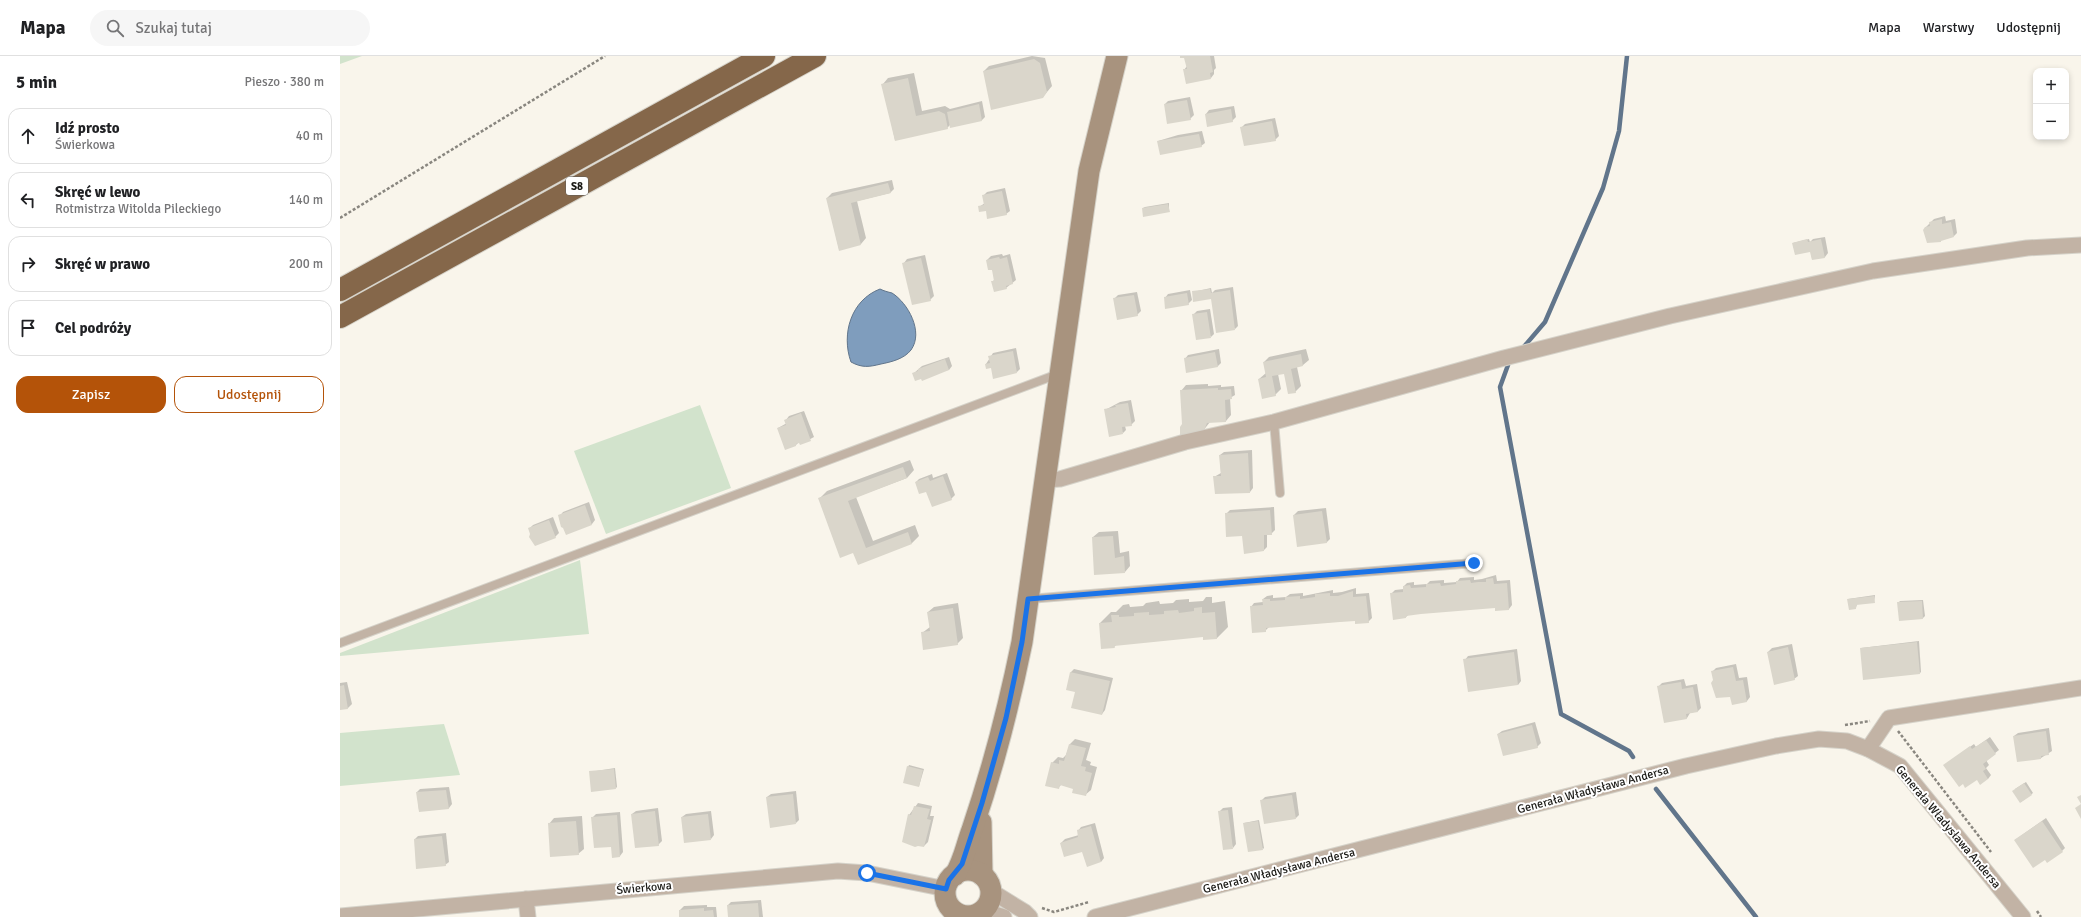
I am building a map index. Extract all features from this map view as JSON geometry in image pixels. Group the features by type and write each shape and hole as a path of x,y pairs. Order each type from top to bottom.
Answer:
{"highway":[{"name":"S8","path":"340,290 764,56"},
{"name":"S8","path":"340,317 815,56"}],"street":[{"path":"1004,917 991,913 973,915 957,913 949,896 962,864 982,803 1006,718 1022,642 1089,171 1117,56"},
{"path":"1045,480 1060,479 1185,442 1274,422 1504,358 1670,316 1873,271 2027,248 2081,245"},
{"path":"1868,749 1889,718 2081,688"},
{"name":"Generała Władysława Andersa","path":"1095,917 1686,766 1776,746 1820,740 1846,741 1868,749 1900,766 2023,917"},
{"path":"973,915 989,903 980,830 982,803"},
{"path":"949,896 969,870 1030,917"},
{"name":"Świerkowa","path":"340,916 838,871 867,873 949,896"},
{"path":"526,899 528,917"}],"lane":[{"path":"340,643 1060,373"},
{"path":"1274,422 1280,493"},
{"path":"1028,599 1474,563"}],"path":[{"path":"340,218 394,187 605,56"}],"green space":[{"path":"340,56 362,56 340,64"},
{"path":"700,405 731,488 606,534 574,451"},
{"path":"580,560 589,634 340,656 340,653"},
{"path":"444,724 460,775 340,786 340,733"}],"water":[{"path":"880,289 892,293 904,304 915,327 915,343 905,356 897,360 873,366 859,365 851,362 847,340 848,329 855,310 862,301 870,294"}],"building":[{"path":"1180,56 1210,56 1213,72 1210,73 1211,79 1186,84 1183,69 1187,69 1184,58 1180,58"},
{"path":"1034,59 1040,63 1047,92 1043,98 991,110 983,71"},
{"path":"908,78 916,116 939,111 945,114 948,129 895,141 881,84"},
{"path":"1187,100 1191,120 1167,124 1164,104"},
{"path":"979,104 982,121 950,128 947,112"},
{"path":"1231,109 1233,122 1207,127 1205,114"},
{"path":"1272,121 1276,141 1244,146 1240,127"},
{"path":"1199,134 1202,147 1160,155 1157,141"},
{"path":"888,183 891,193 851,203 861,245 839,251 826,198"},
{"path":"1002,191 1007,215 987,219 986,211 979,212 978,206 984,205 982,195"},
{"path":"1168,204 1170,212 1143,217 1142,208"},
{"path":"1942,219 1942,224 1951,222 1954,237 1941,242 1927,243 1923,230 1925,227 1930,226 1929,222"},
{"path":"1807,239 1808,242 1821,239 1825,258 1812,260 1810,252 1795,255 1792,243"},
{"path":"999,257 1000,259 1007,257 1013,284 1006,286 1007,289 994,292 991,281 994,281 992,270 988,270 986,260"},
{"path":"921,258 931,301 912,305 902,263"},
{"path":"1210,289 1211,293 1230,290 1235,330 1216,333 1211,299 1193,302 1192,291"},
{"path":"1187,293 1189,305 1165,309 1164,297"},
{"path":"1134,295 1138,316 1117,320 1113,298"},
{"path":"1207,312 1211,338 1196,340 1192,314"},
{"path":"1013,351 1017,373 993,379 991,368 986,369 985,364 990,363 988,356"},
{"path":"1215,352 1218,367 1186,373 1184,358"},
{"path":"1301,354 1303,366 1291,369 1296,393 1288,394 1284,374 1272,376 1276,396 1262,399 1258,379 1266,377 1263,362"},
{"path":"945,359 949,370 922,381 921,379 915,381 912,373 918,371 918,369"},
{"path":"1218,388 1218,390 1231,389 1232,399 1225,400 1226,422 1207,423 1203,433 1180,437 1180,427 1182,424 1180,390"},
{"path":"1128,403 1132,426 1122,427 1123,434 1109,437 1104,409 1116,407 1115,405"},
{"path":"801,413 811,441 800,445 799,443 796,444 796,446 785,450 777,428 786,425 784,420"},
{"path":"1248,453 1250,493 1215,494 1213,476 1221,476 1219,455"},
{"path":"903,467 907,478 848,501 866,548 908,532 912,544 858,565 853,553 840,558 818,498"},
{"path":"943,476 952,500 932,507 926,492 919,494 915,482 928,477 930,481"},
{"path":"585,505 592,525 566,535 561,527 558,515"},
{"path":"1270,510 1272,535 1264,535 1264,551 1244,554 1242,536 1226,537 1225,513"},
{"path":"1322,511 1327,543 1297,547 1293,515"},
{"path":"549,520 556,538 535,546 529,537 530,534 528,528"},
{"path":"1113,536 1115,558 1124,556 1125,573 1094,575 1092,537"},
{"path":"1493,578 1494,584 1507,583 1509,610 1495,611 1495,608 1421,614 1393,620 1390,593 1403,592 1403,586 1410,585 1411,588 1426,587 1426,584 1440,583 1441,586 1456,584 1456,581 1470,580 1471,583 1486,582 1486,579"},
{"path":"1353,591 1353,597 1366,596 1369,623 1355,624 1355,621 1266,628 1266,632 1252,633 1250,606 1263,605 1262,599 1270,599 1270,601 1285,600 1285,597 1300,596 1300,599 1315,597 1315,594 1330,593 1330,596 1338,596"},
{"path":"1874,596 1875,603 1856,605 1856,609 1849,610 1847,599"},
{"path":"1922,601 1923,619 1899,621 1897,602"},
{"path":"1202,607 1202,613 1215,612 1217,639 1203,640 1203,637 1114,646 1115,648 1101,649 1099,623 1112,622 1111,615 1119,615 1119,617 1134,616 1134,613 1149,612 1149,615 1164,614 1164,611 1178,610 1179,613 1194,611 1194,608"},
{"path":"953,608 958,645 923,650 921,632 930,631 927,612"},
{"path":"1917,642 1920,674 1863,680 1860,648"},
{"path":"1788,647 1795,680 1774,685 1767,652"},
{"path":"1514,652 1518,685 1468,692 1463,659"},
{"path":"1733,667 1736,681 1743,680 1747,702 1732,705 1730,697 1716,698 1711,683 1713,680 1711,671"},
{"path":"1070,672 1110,681 1102,715 1071,708 1075,692 1066,690"},
{"path":"1681,682 1682,689 1693,687 1698,712 1686,714 1687,719 1664,723 1657,686"},
{"path":"344,685 348,709 340,710 340,686"},
{"path":"1532,725 1538,748 1503,756 1497,734"},
{"path":"2046,731 2049,755 2041,756 2041,759 2017,762 2013,736"},
{"path":"1986,740 1996,754 1983,764 1986,769 1983,771 1988,779 1980,785 1977,780 1965,788 1963,784 1959,787 1943,765 1970,746 1972,749"},
{"path":"1069,744 1086,748 1081,766 1086,767 1085,771 1092,773 1086,796 1072,793 1073,789 1060,785 1059,789 1045,786 1051,762 1059,764 1059,760 1064,761"},
{"path":"907,766 923,770 919,787 903,783"},
{"path":"614,769 616,789 591,792 589,771"},
{"path":"2024,783 2032,795 2020,803 2012,791"},
{"path":"446,790 449,809 419,812 416,792"},
{"path":"793,794 796,824 770,828 766,797"},
{"path":"1292,795 1296,819 1264,824 1260,800"},
{"path":"2081,795 2081,804 2077,797"},
{"path":"2081,804 2081,819 2075,808"},
{"path":"914,806 930,809 927,819 931,820 924,847 915,847 902,842 908,814 911,815"},
{"path":"1228,810 1233,849 1223,850 1218,811"},
{"path":"655,811 659,846 635,848 631,814"},
{"path":"708,814 711,840 684,843 681,817"},
{"path":"617,815 620,857 612,858 611,847 594,848 591,817"},
{"path":"576,821 579,855 550,857 548,823"},
{"path":"1258,821 1263,850 1248,852 1243,823"},
{"path":"2042,821 2063,852 2047,863 2045,860 2033,868 2014,840"},
{"path":"1091,826 1101,862 1087,867 1082,852 1064,857 1060,843 1078,837 1077,830"},
{"path":"442,836 446,866 416,869 414,839"},
{"path":"758,903 759,917 728,917 727,905"},
{"path":"704,908 704,911 713,910 714,917 679,917 679,910"}],"waterway":[{"path":"1522,349 1545,322 1603,188 1619,131 1627,56"},
{"path":"1508,365 1500,387 1561,714 1629,751 1633,757"},
{"path":"1656,789 1756,917"}],"route":[{"path":"867,873 946,889 949,880 962,864 982,803 1006,718 1022,642 1028,599 1061,598 1474,563"}]}
